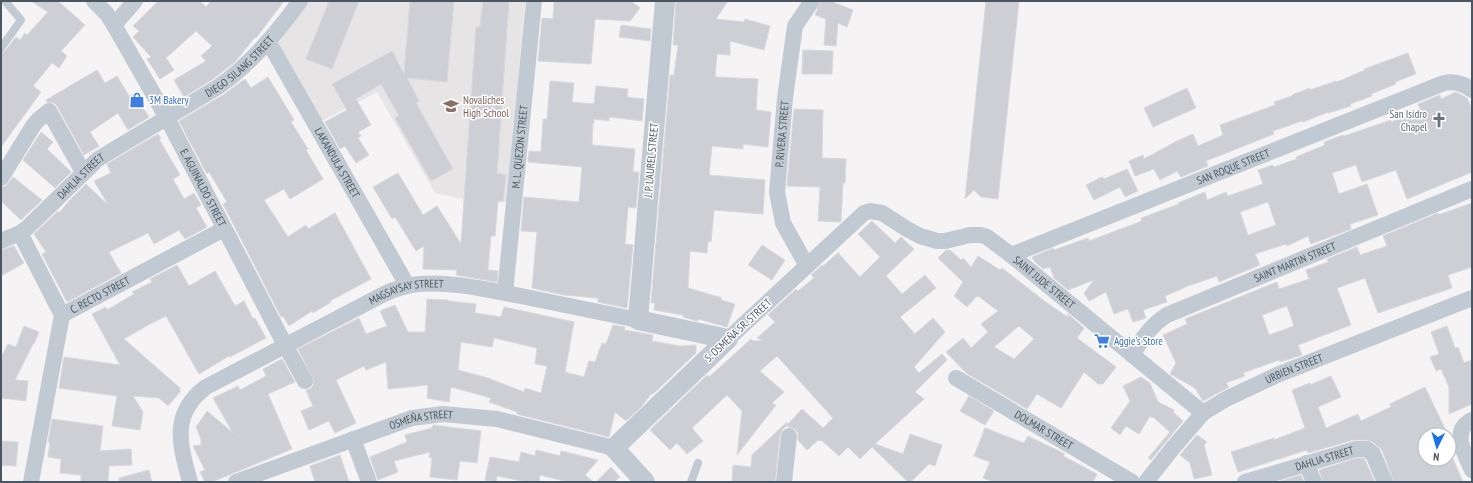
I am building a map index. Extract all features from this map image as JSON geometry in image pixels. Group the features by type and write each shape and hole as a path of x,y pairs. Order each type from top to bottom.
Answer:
{"street":[{"name":"E. AGUINALDO STREET","path":"94,1 107,14 114,25 167,118 285,345 305,380"},
{"path":"114,25 135,1"},
{"name":"DIEGO SILANG STREET","path":"167,118 235,76 268,41 300,1"},
{"name":"M. L. QUEZON STREET","path":"505,293 534,1"},
{"name":"P. RIVERA STREET","path":"807,266 783,223 777,192 785,98 794,26 812,1"},
{"name":"J. P. LAUREL STREET","path":"638,320 663,2"},
{"name":"LAKANDULA STREET","path":"268,41 407,285"},
{"name":"SAN ROQUE STREET","path":"1011,255 1444,83 1456,82 1472,90"},
{"path":"1,178 33,126 49,111 84,172"},
{"name":"DAHLIA STREET","path":"1,241 20,233 35,221 84,172 109,152 167,118"},
{"name":"SAINT MARTIN STREET","path":"1132,355 1150,328 1158,320 1167,315 1472,189"},
{"name":"SAINT JUDE STREET","path":"864,213 870,211 882,213 920,236 937,241 945,241 970,235 981,235 987,237 1011,255 1203,413"},
{"name":"S. OSMEÑA SR. STREET","path":"614,448 728,339 864,213"},
{"name":"C. RECTO STREET","path":"31,482 62,315 224,229"},
{"path":"20,233 62,315"},
{"name":"MAGSAYSAY STREET","path":"190,482 180,439 182,417 187,405 195,395 206,387 285,345 384,294 407,285 434,283 449,284 505,293 728,339"},
{"name":"URBIEN STREET","path":"1146,482 1172,448 1203,413 1226,399 1277,375 1472,298"},
{"name":"DOLMAR STREET","path":"956,378 1132,482"},
{"name":"OSMEÑA STREET","path":"236,482 412,418 443,414 496,419 614,448"},
{"path":"1472,420 1467,422 1461,431 1460,440 1472,470"},
{"path":"784,482 789,436"},
{"path":"353,439 369,482"},
{"path":"614,448 645,482"},
{"name":"DAHLIA STREET","path":"1245,482 1356,449 1367,449 1373,454 1385,482"},
{"path":"1306,463 1314,482"}],"lane":[{"path":"1,48 21,20 5,1"},
{"path":"691,482 698,463"}],"shaded area":[{"name":"Novaliches High School","path":"305,1 525,1 507,202 475,202 435,193 377,92 322,121 276,40"}],"building":[{"path":"31,1 58,1 85,25 61,51 67,56 59,68 52,63 33,86 41,92 1,147 1,53 5,51 16,37 20,40 25,33 27,35 48,12"},
{"path":"158,1 200,1 206,7 211,1 284,1 256,38 255,37 235,62 213,79 184,97 174,80 206,61 201,56 212,46 196,31 166,58 174,70 160,79 147,59 151,57 133,37 139,31 133,26"},
{"path":"329,1 359,1 332,69 306,59"},
{"path":"410,1 454,1 447,82 407,78 419,101 416,103 453,169 431,181 395,118 399,116 381,84 356,99 371,125 358,132 361,136 358,138 369,155 356,163 345,146 340,149 325,122 347,110 332,84 392,51 404,74"},
{"path":"483,1 509,1 497,173 506,175 503,201 498,201 495,236 491,236 488,270 498,271 497,282 456,275 457,270 423,269 424,246 416,251 395,217 392,219 373,187 398,173 423,215 437,206 461,244 476,27 480,27"},
{"path":"554,1 631,1 640,8 630,21 595,19 591,64 538,61 542,18 553,19"},
{"path":"676,1 728,1 716,19 744,22 745,19 770,26 764,50 730,41 730,55 717,54 715,77 758,79 756,110 771,112 768,147 743,144 743,149 712,146 709,175 765,180 763,214 714,210 711,242 708,241 707,253 690,251 688,288 722,298 721,300 735,304 727,327 698,319 698,321 683,317 683,315 654,310 655,303 651,303 670,75 674,75 678,45 673,45"},
{"path":"821,1 830,1 853,10 847,27 838,23 836,46 824,45 826,19 815,15"},
{"path":"986,1 1019,1 998,199 981,197 974,190 965,199"},
{"path":"621,25 651,29 650,41 619,37"},
{"path":"803,50 833,51 832,74 802,74"},
{"path":"1408,53 1416,74 1395,82 1396,84 1371,94 1372,96 1350,104 1351,106 1328,112 1303,122 1302,121 1273,131 1274,134 1206,161 1208,166 1181,177 1177,171 1160,180 1154,169 1135,176 1129,161 1143,155 1144,159 1193,134 1198,146 1223,135 1220,125 1275,105 1274,102 1310,88 1310,90 1336,81 1337,82 1365,70 1364,69"},
{"path":"97,70 105,83 117,76 129,96 138,91 145,102 141,105 149,117 128,130 118,113 90,132 99,146 84,155 57,106 54,103 47,102 46,100"},
{"path":"268,77 294,120 291,122 308,149 306,150 323,179 290,199 284,189 264,200 288,237 306,225 308,229 335,213 371,279 330,301 331,302 313,313 312,311 289,326 283,316 281,317 223,204 227,202 209,172 207,174 179,121 223,95 245,79 251,88"},
{"path":"550,81 574,83 572,102 594,104 596,86 628,89 627,97 644,99 642,121 609,117 609,121 594,119 593,123 592,145 635,149 633,172 639,172 636,208 628,207 625,244 633,245 627,308 598,302 598,298 564,295 532,288 537,232 521,231 524,197 579,202 582,167 528,162 529,151 541,152 543,119 547,119"},
{"path":"1187,88 1196,108 1153,127 1144,108"},
{"path":"1456,92 1467,98 1472,109 1472,172 1407,199 1396,170 1362,182 1356,165 1332,173 1339,194 1367,184 1378,215 1350,224 1351,229 1311,244 1308,236 1287,246 1286,244 1255,254 1260,265 1219,282 1217,276 1165,296 1167,302 1143,310 1146,318 1133,322 1128,309 1114,314 1106,292 1089,301 1084,293 1094,280 1068,290 1054,278 1050,267 1043,269 1032,257 1053,248 1054,250 1088,238 1089,241 1142,221 1141,218 1179,204 1178,203 1205,192 1207,200 1226,192 1228,196 1263,184 1258,170 1273,165 1274,167 1297,159 1296,157 1325,145 1324,142 1343,135 1344,136 1391,120 1391,122 1421,111 1418,104 1440,95 1441,99","holes":["1268,202 1276,225 1248,235 1240,212"]},
{"path":"794,109 823,110 822,158 846,159 845,183 843,183 840,222 818,221 820,187 787,186"},
{"path":"41,132 53,142 47,149 71,172 55,188 23,160"},
{"path":"158,134 161,138 159,139 180,175 173,179 184,199 194,193 201,205 196,208 207,227 185,239 179,230 154,244 148,233 109,252 121,273 67,302 42,254 46,252 34,234 58,211 59,213 86,184 109,206 94,181 111,173 107,164"},
{"path":"1127,169 1138,191 1125,197 1120,187 1094,200 1086,185 1102,177 1104,179"},
{"path":"13,177 42,200 21,220 1,201 1,187 6,186"},
{"path":"1472,203 1472,267 1448,275 1452,288 1378,313 1365,278 1337,288 1351,325 1298,345 1302,355 1280,362 1279,360 1243,373 1245,376 1226,383 1229,387 1203,401 1195,388 1170,374 1176,363 1163,335 1187,324 1185,319 1277,282 1279,289 1309,279 1306,270 1328,262 1327,259 1357,247 1360,255 1387,246 1383,236 1438,213 1438,215","holes":["1287,306 1294,326 1269,335 1262,315"]},
{"path":"872,221 895,243 901,237 914,249 886,276 902,294 925,275 936,288 900,317 915,334 933,318 945,332 914,367 919,373 942,354 947,360 915,392 924,399 875,444 903,454 910,434 942,445 935,466 929,464 911,482 908,482 872,447 860,459 848,447 839,456 821,440 818,440 807,450 798,440 798,433 795,429 786,426 802,409 823,428 833,418 777,356 760,371 784,392 772,403 776,405 737,455 742,411 727,395 692,428 703,441 687,454 677,443 670,450 650,430 707,375 709,377 751,339 753,341 764,340 757,338 775,322 768,315 796,289 798,291 814,278 811,275 839,252 839,254 860,277 880,257 858,234"},
{"path":"762,245 785,260 772,280 748,265"},
{"path":"14,246 24,263 1,276 1,250"},
{"path":"946,250 950,250 961,260 963,258 971,267 978,256 1000,270 1002,268 1069,318 1067,313 1084,328 1077,338 1116,367 1103,384 1098,384 1084,372 1061,408 1037,394 1027,409 966,373 946,352 963,338 971,348 988,332 981,324 998,311 978,296 967,307 954,296 963,282 938,258","holes":["1019,326 1034,339 1014,359 994,347"]},
{"path":"177,265 189,286 215,271 235,306 244,301 253,319 255,318 266,338 230,357 229,356 199,374 166,316 150,324 124,339 180,388 180,392 168,406 159,398 133,396 143,412 140,430 112,426 117,396 59,388 64,357 120,365 92,314 106,307 107,310 134,294 132,292 152,282 150,279"},
{"path":"427,299 448,300 476,304 475,313 501,317 504,307 574,322 565,372 584,377 589,361 595,362 602,343 606,344 613,325 625,327 624,330 653,335 652,341 680,346 696,345 696,353 653,394 651,394 641,407 626,421 615,412 609,437 517,414 517,412 489,402 491,398 451,387 449,402 427,398 428,385 388,389 386,362 366,370 364,366 336,380 356,423 335,433 329,421 309,430 301,411 313,406 306,390 313,386 314,381 298,349 359,318 366,334 387,326 380,311 395,305 408,332 425,332","holes":["494,338 537,348 535,364 547,366 541,393 525,388 524,392 488,378 458,370 461,342 492,347"]},
{"path":"24,326 39,332 15,380 28,381 26,401 1,398 1,358 8,344 16,347"},
{"path":"1447,326 1455,348 1458,347 1464,363 1472,360 1472,404 1449,414 1449,387 1441,369 1436,371 1430,357 1439,354 1431,332"},
{"path":"282,359 295,382 268,394 292,449 212,482 205,482 200,472 205,470 193,446 201,445 201,439 196,427 207,411 233,433 213,398 238,386 240,390 266,376 263,369"},
{"path":"1331,376 1341,397 1318,407 1326,428 1358,414 1361,421 1391,407 1390,404 1425,387 1444,427 1417,427 1417,467 1456,467 1463,482 1394,482 1382,450 1373,442 1367,440 1353,440 1308,453 1307,450 1238,472 1231,452 1274,438 1274,440 1305,428 1292,390 1310,383 1310,385"},
{"path":"1141,377 1150,383 1158,402 1174,410 1173,412 1183,421 1151,460 1148,458 1170,432 1153,417 1152,418 1150,416 1139,434 1126,426 1120,435 1111,428 1130,401 1123,386"},
{"path":"969,396 994,411 985,425 960,411"},
{"path":"52,419 103,426 100,451 131,449 132,465 109,466 108,482 81,482 81,475 60,473 61,459 48,457 50,442 48,442"},
{"path":"787,422 780,435 775,482 732,482 733,465 751,467 752,455"},
{"path":"433,425 481,431 477,463 460,461 457,480 430,477 432,458 429,457 430,452 394,461 398,472 378,480 370,457 407,442 405,435 432,428"},
{"path":"985,428 1024,443 1028,436 1065,454 1063,456 1097,474 1093,482 994,482 983,478 990,462 974,456"},
{"path":"1197,435 1207,442 1204,445 1212,475 1194,479 1190,463 1180,455"},
{"path":"1,441 18,442 16,466 1,465"},
{"path":"536,450 560,456 561,451 598,460 585,475 593,482 568,482 540,475 539,482 527,482 497,476 496,482 485,480 490,457 519,462 521,452 535,456"},
{"path":"340,455 349,482 315,482 310,466"},
{"path":"1357,458 1364,458 1375,482 1323,482 1319,470"},
{"path":"611,467 620,477 614,482 596,482"},
{"path":"149,470 152,482 119,482 119,478"},
{"path":"1301,475 1304,482 1278,482"}],"place":[{"name":"3M Bakery","path":"137,100"},
{"name":"Novaliches High School","path":"451,106"},
{"name":"San Isidro Chapel","path":"1439,120"},
{"name":"Aggie's Store","path":"1102,341"}]}
